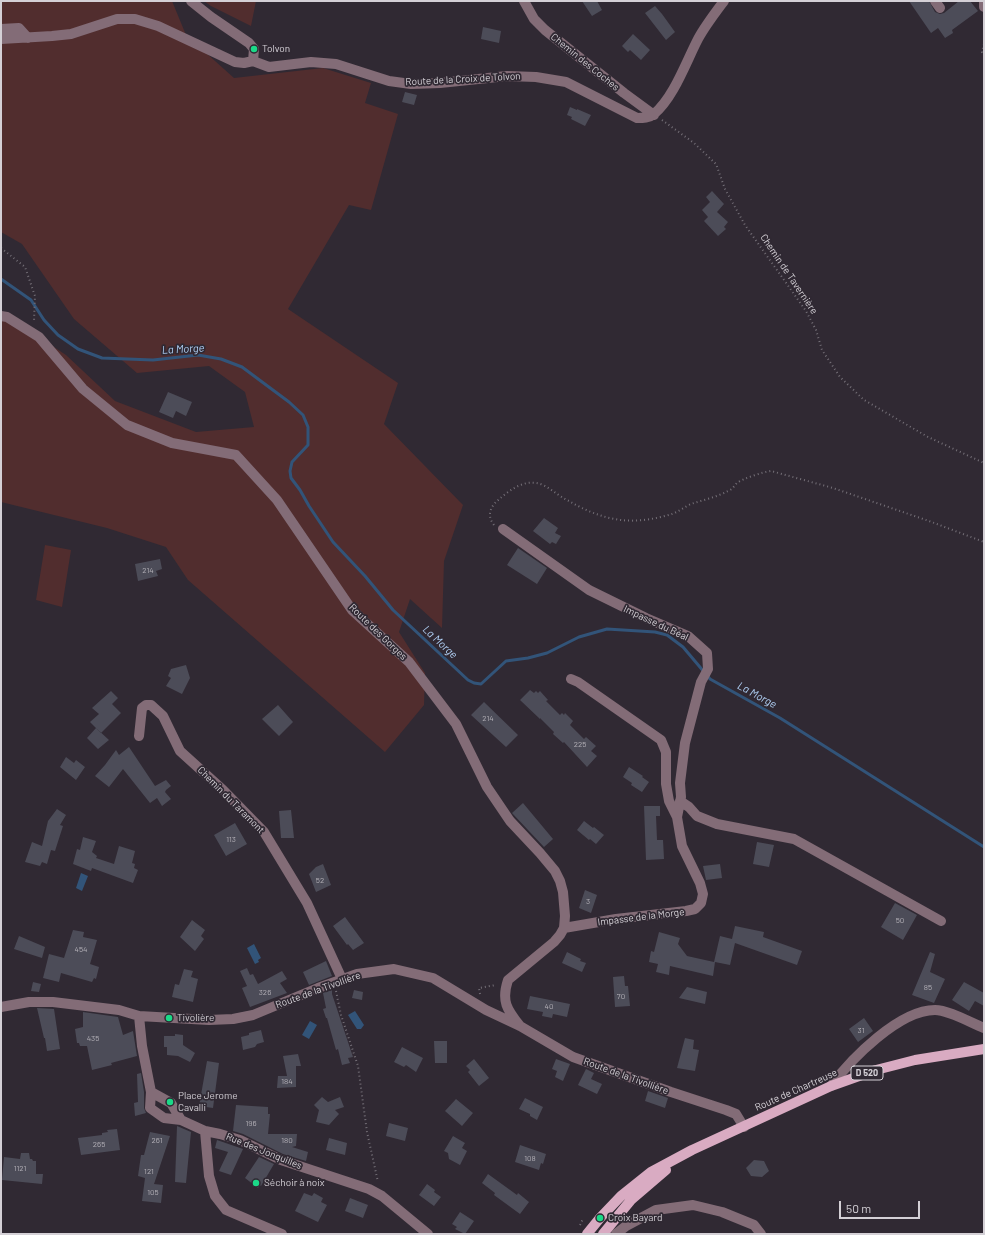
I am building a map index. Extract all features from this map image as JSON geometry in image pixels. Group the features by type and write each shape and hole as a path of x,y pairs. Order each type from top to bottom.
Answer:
{"main road":[{"name":"Route de Chartreuse","path":"587,1234 621,1196 651,1172 692,1150 831,1086 876,1070 916,1060 984,1049"},
{"name":"Route de Chartreuse","path":"603,1234 631,1200 692,1150"}],"street":[{"path":"191,1 211,17 249,43 254,49 253,61"},
{"name":"Chemin des Coches","path":"524,1 534,19 545,30 624,94 654,115"},
{"path":"654,115 663,105 682,75 698,39 724,1"},
{"path":"984,1 984,7"},
{"name":"Route de la Croix de Tolvon","path":"1,39 71,34 116,19 135,19 158,26 236,62 244,63 253,61 269,67 311,62 336,64 389,81 411,84 507,76 536,77 566,82 637,118 646,118 654,115"},
{"path":"1,29 18,28 28,38"},
{"name":"Route des Gorges","path":"1,316 7,317 40,337 83,389 127,425 172,443 236,455 277,500 352,610 409,662 456,724 486,787 510,821 555,871 560,881 564,904 564,928"},
{"name":"Impasse du Béal","path":"503,529 588,590 688,636 707,653 708,669 701,682 685,743 680,783 680,801 677,817"},
{"name":"Impasse de la Morge","path":"564,928 616,919 695,909 701,903 703,894 700,883 682,846 677,817 669,801 666,784 666,752 661,740 590,690 571,679"},
{"name":"Chemin du Taramont","path":"140,736 142,708 146,704 151,705 163,716 180,752 223,790 264,832 307,902 338,981"},
{"path":"680,801 689,807 697,816 717,824 794,839 941,921"},
{"path":"520,1026 509,1012 506,1004 505,988 508,980 554,942 560,936 564,928"},
{"name":"Route de la Tivollière","path":"1,1007 29,1002 53,1002 119,1010 139,1016 233,1020 253,1015 357,974 394,969 433,978 485,1009 520,1026 573,1057 736,1114 744,1127"},
{"path":"831,1086 842,1071 872,1042 911,1015 922,1011 936,1010 948,1013 984,1028"},
{"name":"Rue des Jonquilles","path":"139,1016 142,1046 151,1092 150,1108 164,1118 181,1120 205,1131 240,1140 281,1160 369,1189 382,1196 428,1234"},
{"path":"151,1092 171,1103 181,1120"},
{"path":"205,1131 209,1176 214,1196 226,1210 282,1234"},
{"path":"616,1234 626,1226 656,1210 693,1205 722,1212 754,1225 761,1234"}],"path":[{"path":"984,44 982,52 984,55"},
{"name":"Chemin de Tavernière","path":"654,115 694,143 716,164 725,189 745,225 806,311 816,330 822,350 840,377 864,400 928,437 984,463"},
{"path":"1,248 25,267 35,296 34,318"},
{"path":"503,529 494,525 491,520 490,512 492,506 508,491 528,483 542,485 569,501 604,517 634,521 672,514 689,505 730,491 738,482 764,472 771,471 848,493 984,542"},
{"path":"484,996 480,993 478,988 493,986 508,980"},
{"path":"338,981 341,1015 358,1066 367,1132 379,1184 376,1193"}],"shaded area":[{"path":"1,1 172,1 186,35 234,78 323,68 371,83 365,103 398,114 371,210 349,205 288,309 398,383 384,424 463,505 444,561 442,628 410,599 399,632 425,673 424,705 385,752 188,580 166,547 107,528 1,502 1,312 66,355 115,401 196,432 254,427 245,392 209,366 137,373 74,319 22,244 1,232"},
{"path":"204,1 256,1 251,26 211,6"},
{"path":"45,545 71,550 62,607 36,600"}],"water":[{"path":"81,873 88,876 82,891 76,888"},
{"path":"254,944 261,958 258,960 259,962 255,964 247,948"},
{"path":"355,1011 364,1025 361,1029 357,1029 348,1015"},
{"path":"310,1021 317,1025 309,1039 302,1035"}],"building":[{"path":"582,1 597,1 602,10 592,16"},
{"path":"909,1 929,1 935,12 940,14 944,13 959,1 970,1 978,11 952,30 953,33 945,38 938,28 931,33"},
{"path":"655,6 675,32 666,40 645,13"},
{"path":"483,27 501,31 499,43 481,39"},
{"path":"633,34 650,50 641,60 630,50 628,52 622,46"},
{"path":"405,92 417,95 414,105 402,102"},
{"path":"570,107 591,115 585,126 571,119 572,117 567,115"},
{"path":"712,191 724,204 717,212 728,222 724,227 726,229 718,236 704,221 708,217 702,210 710,202 706,197"},
{"path":"168,392 192,402 186,416 176,411 173,418 159,412"},
{"path":"544,518 558,528 555,533 561,536 556,544 552,542 550,544 533,531"},
{"path":"518,548 547,568 537,584 507,565"},
{"path":"160,559 162,569 156,571 158,576 138,581 135,564"},
{"path":"186,665 190,678 182,694 166,686 171,678 168,676 171,669"},
{"path":"530,690 534,693 536,691 538,693 540,691 548,700 546,701 560,715 562,713 564,715 565,713 573,721 570,725 584,739 586,737 596,746 591,751 597,756 587,767 564,742 563,743 553,734 554,732 540,718 520,700"},
{"path":"111,691 118,698 112,704 121,713 101,733 90,722 99,714 92,708"},
{"path":"484,702 518,735 506,747 471,715"},
{"path":"278,705 293,722 279,736 262,719"},
{"path":"96,728 109,740 98,749 87,738"},
{"path":"129,747 155,786 166,780 171,786 165,792 171,799 162,806 157,798 150,803 123,769 109,787 95,776 116,750 119,755"},
{"path":"66,757 74,763 76,760 85,767 76,780 60,767"},
{"path":"629,767 649,782 642,792 631,785 632,783 623,777"},
{"path":"523,803 553,839 544,847 512,813"},
{"path":"644,806 660,806 660,816 656,816 657,840 663,840 664,859 646,860"},
{"path":"57,809 66,815 60,825 63,826 55,851 51,850 47,864 42,862 40,866 25,862 32,842 42,846 48,821"},
{"path":"291,810 294,838 281,838 279,811"},
{"path":"584,821 604,835 596,844 577,830"},
{"path":"235,823 247,844 226,856 214,835"},
{"path":"83,837 96,841 92,852 97,856 96,858 114,864 119,846 135,851 132,863 135,864 134,868 138,870 133,883 92,868 91,871 73,864 77,849 80,850"},
{"path":"757,842 774,845 769,867 753,864"},
{"path":"323,864 331,885 316,892 309,874 316,867"},
{"path":"720,864 722,878 706,880 703,866"},
{"path":"585,890 597,895 591,913 579,908"},
{"path":"895,903 917,915 903,940 881,927"},
{"path":"345,917 364,943 353,950 348,944 347,945 333,926"},
{"path":"192,920 205,930 201,936 204,939 195,951 180,937"},
{"path":"735,926 764,932 763,937 802,951 797,965 735,943 730,965 715,962 713,976 670,966 669,975 656,972 658,964 649,962 651,951 654,952 659,932 680,938 678,944 687,956 714,962 720,936 732,939"},
{"path":"73,930 84,932 83,937 97,940 90,964 99,967 96,979 94,978 92,982 61,973 59,982 43,978 49,954 64,958"},
{"path":"19,936 45,947 42,958 14,949"},
{"path":"567,952 581,959 580,961 586,963 582,972 562,963"},
{"path":"930,952 935,954 930,972 945,979 934,1003 912,995"},
{"path":"326,961 332,976 309,985 303,972"},
{"path":"247,968 250,975 253,974 258,984 282,971 287,979 280,983 287,993 250,1007 242,988 247,986 240,971"},
{"path":"184,969 193,971 191,977 198,979 193,1002 172,997 175,984 179,985"},
{"path":"624,976 625,986 628,986 630,1006 615,1007 613,977"},
{"path":"33,982 41,984 39,992 31,991"},
{"path":"964,982 984,993 984,1006 975,1001 969,1011 952,1000"},
{"path":"687,987 707,992 705,1004 679,998"},
{"path":"332,990 353,1057 348,1058 350,1063 342,1065 338,1049 336,1050 323,1009 326,1008 323,993"},
{"path":"354,990 363,992 362,1000 352,998"},
{"path":"530,996 570,1004 567,1017 553,1014 552,1018 542,1016 543,1012 527,1009"},
{"path":"37,1008 54,1009 60,1049 47,1051"},
{"path":"83,1012 118,1017 123,1035 133,1031 137,1056 92,1070 87,1046 80,1046 79,1043 77,1043 75,1029 83,1027"},
{"path":"864,1018 873,1031 858,1042 849,1029"},
{"path":"261,1030 264,1042 257,1044 255,1047 243,1050 241,1037"},
{"path":"175,1034 183,1035 183,1045 195,1053 190,1062 178,1056 167,1055 167,1047 164,1047 164,1036 175,1036"},
{"path":"685,1038 694,1040 693,1049 699,1050 695,1071 677,1068"},
{"path":"434,1041 447,1041 447,1063 435,1063"},
{"path":"402,1047 423,1058 416,1072 406,1065 404,1067 394,1062"},
{"path":"298,1054 301,1066 296,1066 296,1087 277,1088 278,1076 287,1076 283,1056"},
{"path":"474,1059 489,1078 479,1086 468,1072 470,1070 466,1066"},
{"path":"556,1059 570,1064 563,1081 555,1077 557,1071 552,1069"},
{"path":"207,1061 219,1063 213,1108 199,1106"},
{"path":"586,1069 594,1073 591,1079 602,1084 597,1094 578,1085"},
{"path":"141,1073 144,1092 144,1108 146,1113 135,1116 134,1103 138,1102 137,1074"},
{"path":"648,1091 668,1098 665,1108 645,1101"},
{"path":"322,1097 328,1102 340,1097 344,1107 335,1110 339,1114 329,1125 316,1122 319,1110 314,1105"},
{"path":"525,1098 543,1107 537,1120 530,1116 530,1114 519,1109"},
{"path":"456,1099 473,1113 462,1126 445,1111"},
{"path":"236,1105 268,1107 268,1114 270,1114 268,1134 297,1134 296,1146 292,1147 308,1152 306,1161 283,1154 243,1134 233,1131"},
{"path":"389,1123 408,1128 405,1141 386,1136"},
{"path":"177,1126 191,1132 186,1183 175,1182"},
{"path":"117,1129 120,1150 81,1155 78,1138 102,1135 102,1133 108,1132 107,1130"},
{"path":"150,1132 170,1136 154,1184 163,1185 161,1203 142,1201 145,1178 138,1176 141,1155 144,1155"},
{"path":"453,1136 465,1143 462,1148 467,1151 460,1165 449,1159 448,1153 444,1151"},
{"path":"329,1138 347,1143 345,1155 326,1150"},
{"path":"217,1140 243,1149 231,1175 219,1171 228,1152 215,1148"},
{"path":"520,1145 546,1154 543,1164 541,1163 539,1170 515,1162"},
{"path":"21,1153 29,1153 30,1159 36,1161 36,1174 43,1174 42,1184 2,1180 4,1157 20,1159"},
{"path":"259,1157 274,1164 261,1186 260,1185 258,1188 245,1178"},
{"path":"754,1160 764,1161 769,1171 762,1177 751,1176 746,1168"},
{"path":"488,1174 517,1195 518,1193 529,1202 520,1214 494,1195 495,1193 482,1183"},
{"path":"427,1184 441,1197 434,1206 419,1195"},
{"path":"304,1193 312,1196 314,1193 323,1198 321,1202 327,1205 318,1222 295,1211"},
{"path":"350,1198 368,1205 363,1218 345,1211"},
{"path":"460,1212 474,1221 465,1234 455,1229 457,1227 452,1224"}],"waterway":[{"name":"La Morge","path":"1,279 31,300 44,320 58,335 78,349 102,358 153,360 198,355 221,359 242,367 289,402 303,415 308,427 308,445 292,462 290,471 291,478 309,506 333,542 365,576 393,610 468,680 481,684 506,661 528,658 547,653 579,637 607,629 655,632 667,635 683,647 710,679 780,718 984,847"}],"place":[{"name":"Tolvon","path":"254,49"},
{"name":"Tivolière","path":"169,1018"},
{"name":"Place Jerome Cavalli","path":"170,1102"},
{"name":"Séchoir à noix","path":"256,1183"},
{"name":"Croix Bayard","path":"600,1218"}]}
